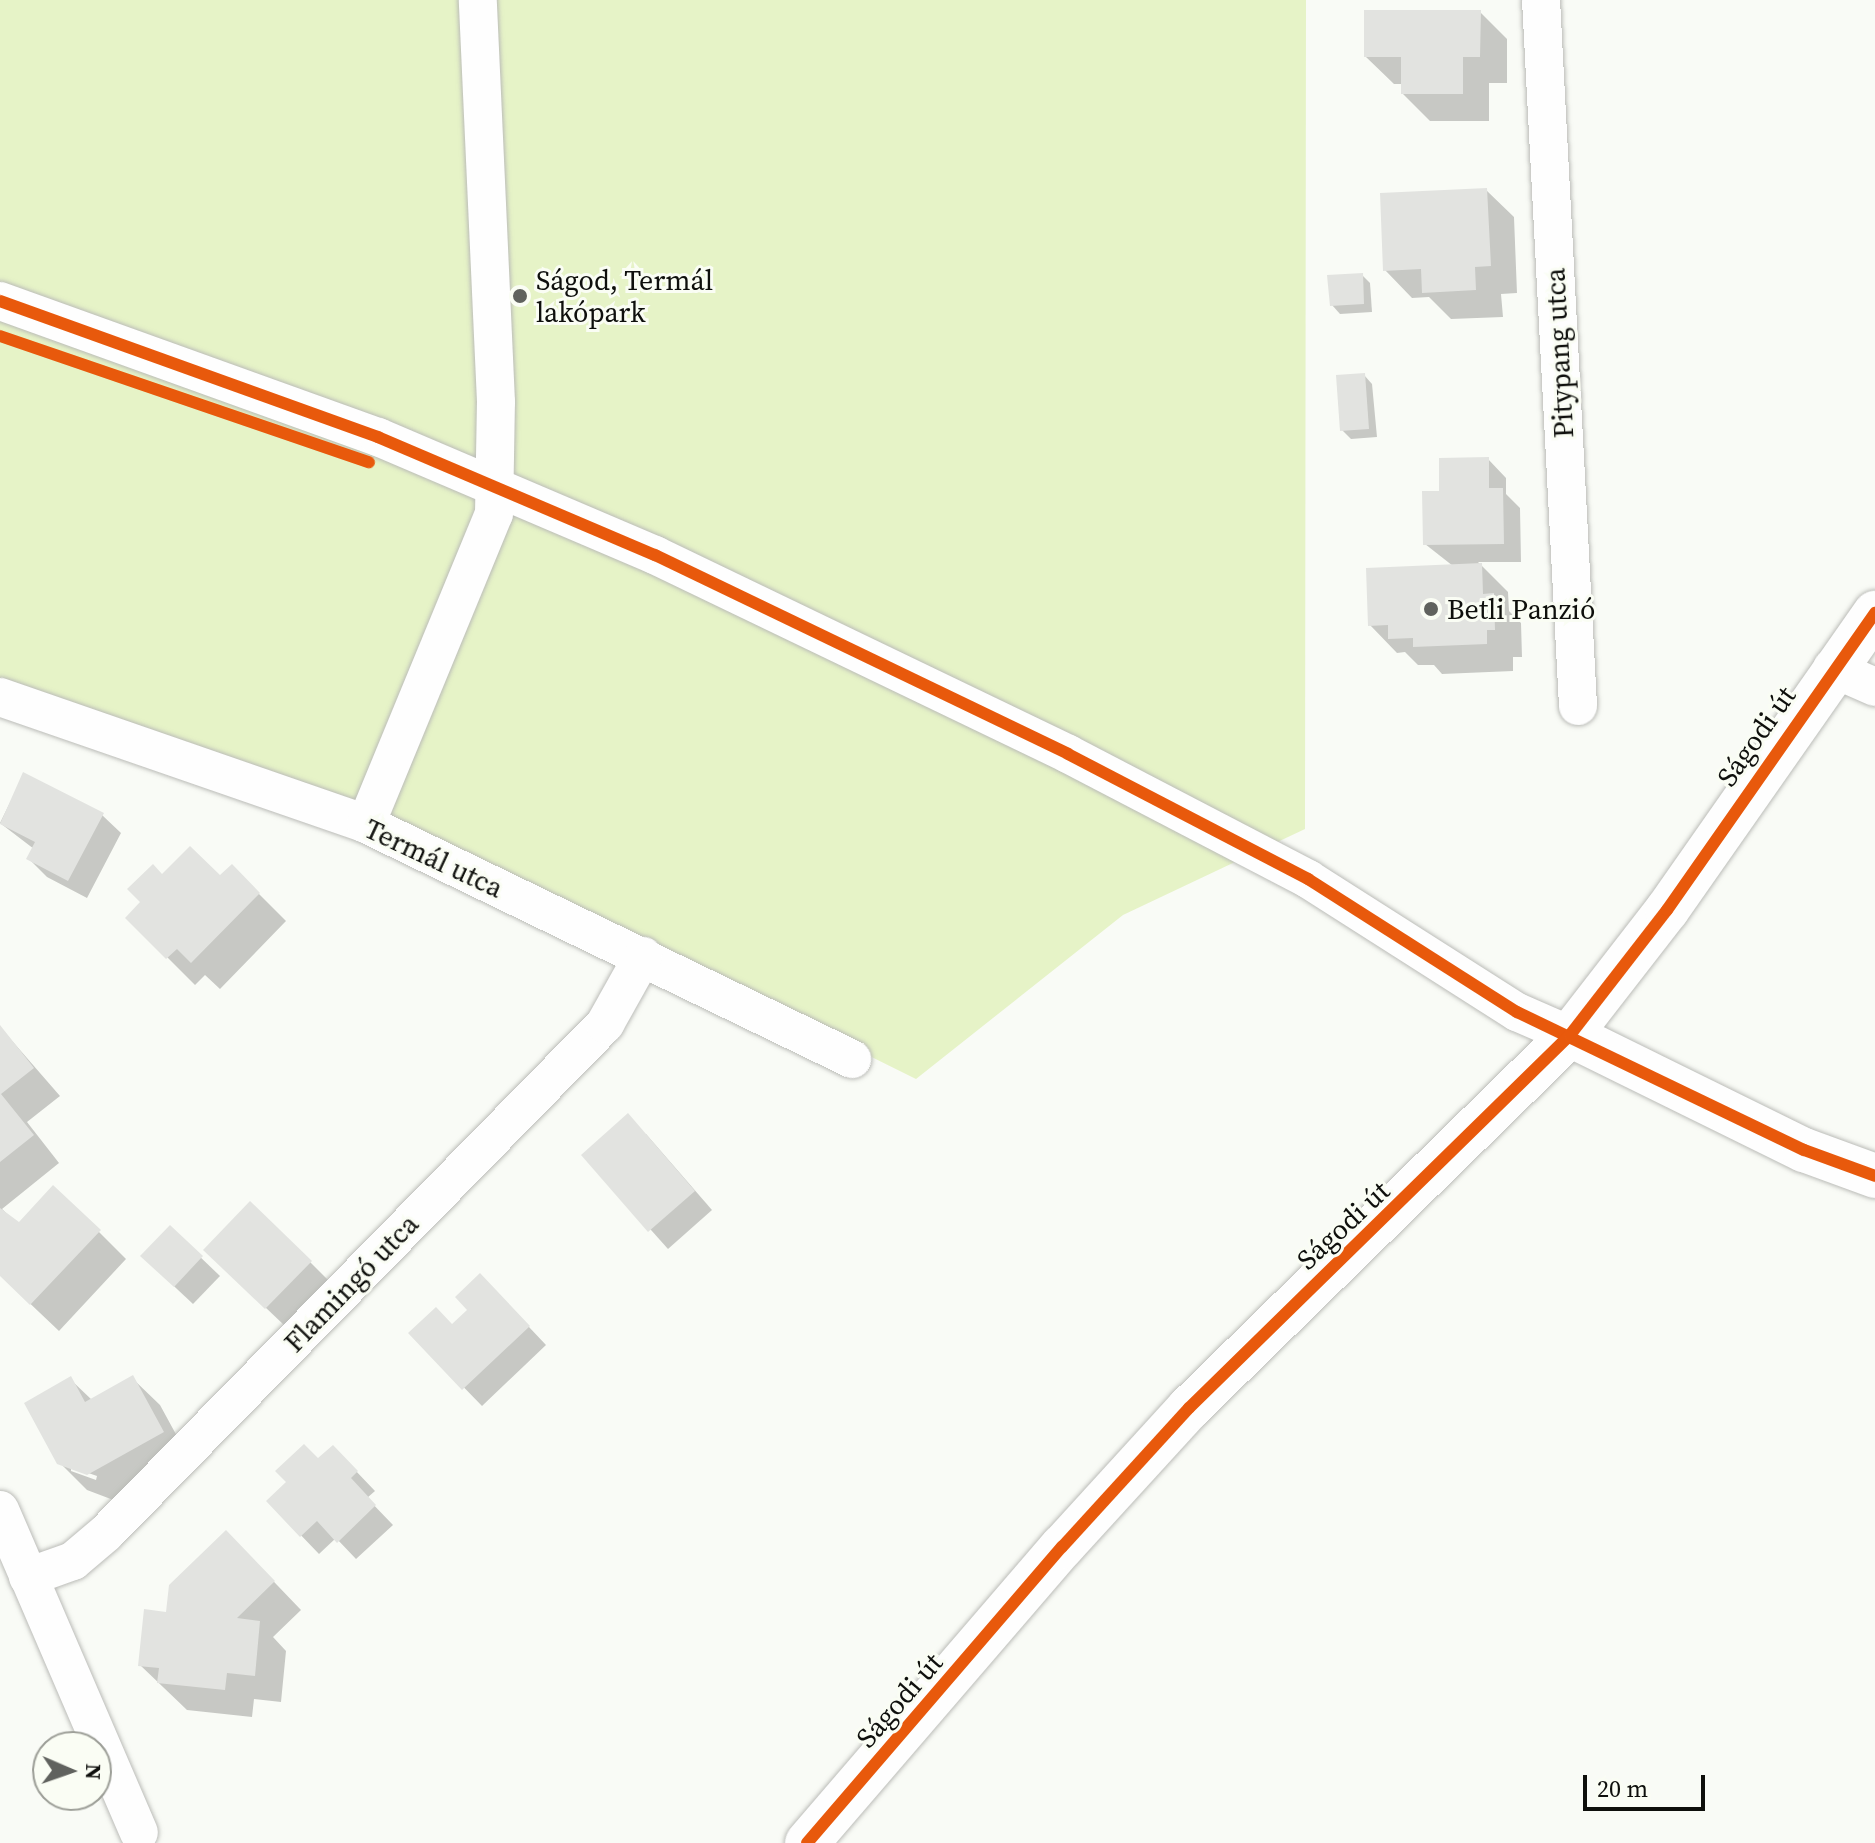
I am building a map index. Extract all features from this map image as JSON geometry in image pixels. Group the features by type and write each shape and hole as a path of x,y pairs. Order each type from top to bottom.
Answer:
{"street":[{"path":"366,824 485,545 497,486 478,0"},
{"name":"Pitypang utca","path":"1541,0 1578,706"},
{"path":"0,301 378,437 655,555 1068,754 1308,879 1517,1012 1804,1150 1875,1176"},
{"name":"Ságodi út","path":"807,1843 1062,1547 1189,1408 1570,1035 1667,910 1832,668 1875,613"},
{"path":"1832,668 1875,687"},
{"name":"Termál utca","path":"0,697 366,824 852,1059"},
{"name":"Flamingó utca","path":"28,1577 73,1561 106,1533 605,1024 643,956"},
{"path":"0,1510 139,1832"}],"green space":[{"path":"0,0 1306,0 1305,829 1123,915 916,1079 395,821 0,691"}],"building":[{"path":"1364,10 1481,10 1480,57 1463,57 1463,94 1401,94 1401,57 1364,57"},
{"path":"1487,188 1491,266 1475,267 1476,290 1422,293 1421,269 1383,271 1380,193"},
{"path":"1363,273 1364,304 1330,306 1327,275"},
{"path":"1365,373 1369,429 1340,431 1336,375"},
{"path":"1489,457 1489,488 1503,488 1504,544 1423,545 1422,491 1439,491 1439,458"},
{"name":"Betli Panzió","path":"1482,563 1483,594 1494,593 1495,630 1487,630 1487,644 1413,647 1413,638 1388,639 1388,625 1368,626 1366,568"},
{"path":"23,772 104,813 68,881 26,859 35,842 0,824"},
{"path":"190,846 220,875 232,864 260,893 191,963 177,949 166,959 125,918 140,902 127,889 153,864 162,874"},
{"path":"0,1025 34,1068 1,1094 34,1135 0,1162"},
{"path":"628,1113 695,1191 648,1232 581,1155"},
{"path":"53,1185 101,1230 30,1305 0,1276 0,1208 19,1222"},
{"path":"250,1201 312,1261 265,1309 203,1250"},
{"path":"170,1225 203,1256 174,1287 140,1256"},
{"path":"480,1273 530,1326 462,1390 408,1333 436,1307 452,1324 467,1310 455,1297"},
{"path":"133,1375 164,1432 87,1475 57,1464 24,1403 71,1376 85,1402"},
{"path":"304,1444 318,1458 333,1445 358,1471 351,1478 376,1505 337,1543 317,1521 300,1537 266,1501 286,1482 275,1471"},
{"path":"226,1530 275,1581 237,1618 260,1621 255,1676 227,1673 225,1690 157,1683 159,1668 138,1666 144,1609 166,1612 169,1585"}],"cycle path":[{"path":"0,301 378,437 655,555 1068,754 1308,879 1517,1012 1804,1150 1875,1176"},
{"path":"0,336 369,462"},
{"path":"807,1843 1062,1547 1189,1408 1570,1035 1667,910 1875,613"}],"place":[{"name":"Ságod, Termál lakópark","path":"520,296"},
{"name":"Betli Panzió","path":"1431,609"}]}
